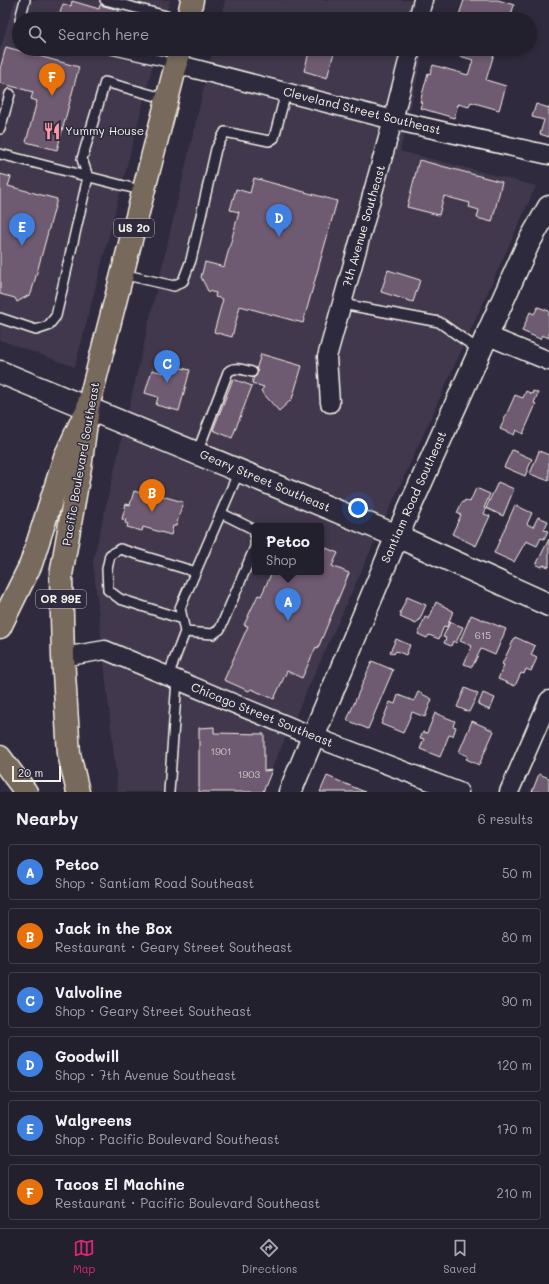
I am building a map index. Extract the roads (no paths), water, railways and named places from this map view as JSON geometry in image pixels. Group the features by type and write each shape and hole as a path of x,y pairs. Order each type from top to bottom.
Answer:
{"main road":[{"path":"189,12 192,0"},
{"name":"Pacific Boulevard Southeast","path":"78,792 69,754 62,657 61,575 88,407 178,56"},
{"name":"Santiam Road Southeast","path":"290,792 312,736 397,536 528,244 549,207"},
{"name":"Geary Street Southeast","path":"0,372 88,407 397,536 549,605"},
{"name":"US 20","path":"0,627 31,564 65,457 88,407"},
{"path":"0,757 26,792"}],"street":[{"path":"420,12 423,0"},
{"name":"Cleveland Street Southeast","path":"178,56 286,92 393,120 549,155"},
{"name":"7th Avenue Southeast","path":"330,403 327,357 393,120 409,56"},
{"path":"483,342 549,362"},
{"name":"Chicago Street Southeast","path":"62,657 105,650 312,736 459,792"},
{"path":"509,792 549,700"}],"lane":[{"path":"22,12 25,0"},
{"path":"105,0 139,12"},
{"path":"0,318 36,330 48,326 56,316 88,176 82,159 105,82 167,99"},
{"path":"122,274 174,286 183,281 191,260 216,149 225,132 269,141 274,138 286,92"},
{"path":"0,129 10,94"},
{"path":"0,154 144,191"},
{"path":"342,304 439,322 483,342"},
{"path":"197,453 230,369 238,368 252,372"},
{"path":"169,792 172,678 184,632 180,608 239,471"},
{"path":"221,513 252,529"},
{"path":"182,619 120,599 108,590 107,569 110,555 120,549 196,572"},
{"path":"184,632 213,634 220,629 252,554"}],"place":[{"name":"Tacos El Machine","path":"52,96"},
{"name":"Yummy House","path":"52,131"},
{"name":"Goodwill","path":"279,237"},
{"name":"Walgreens","path":"22,246"},
{"name":"Valvoline","path":"167,383"},
{"name":"Jack in the Box","path":"152,512"},
{"name":"Petco","path":"288,621"}]}
